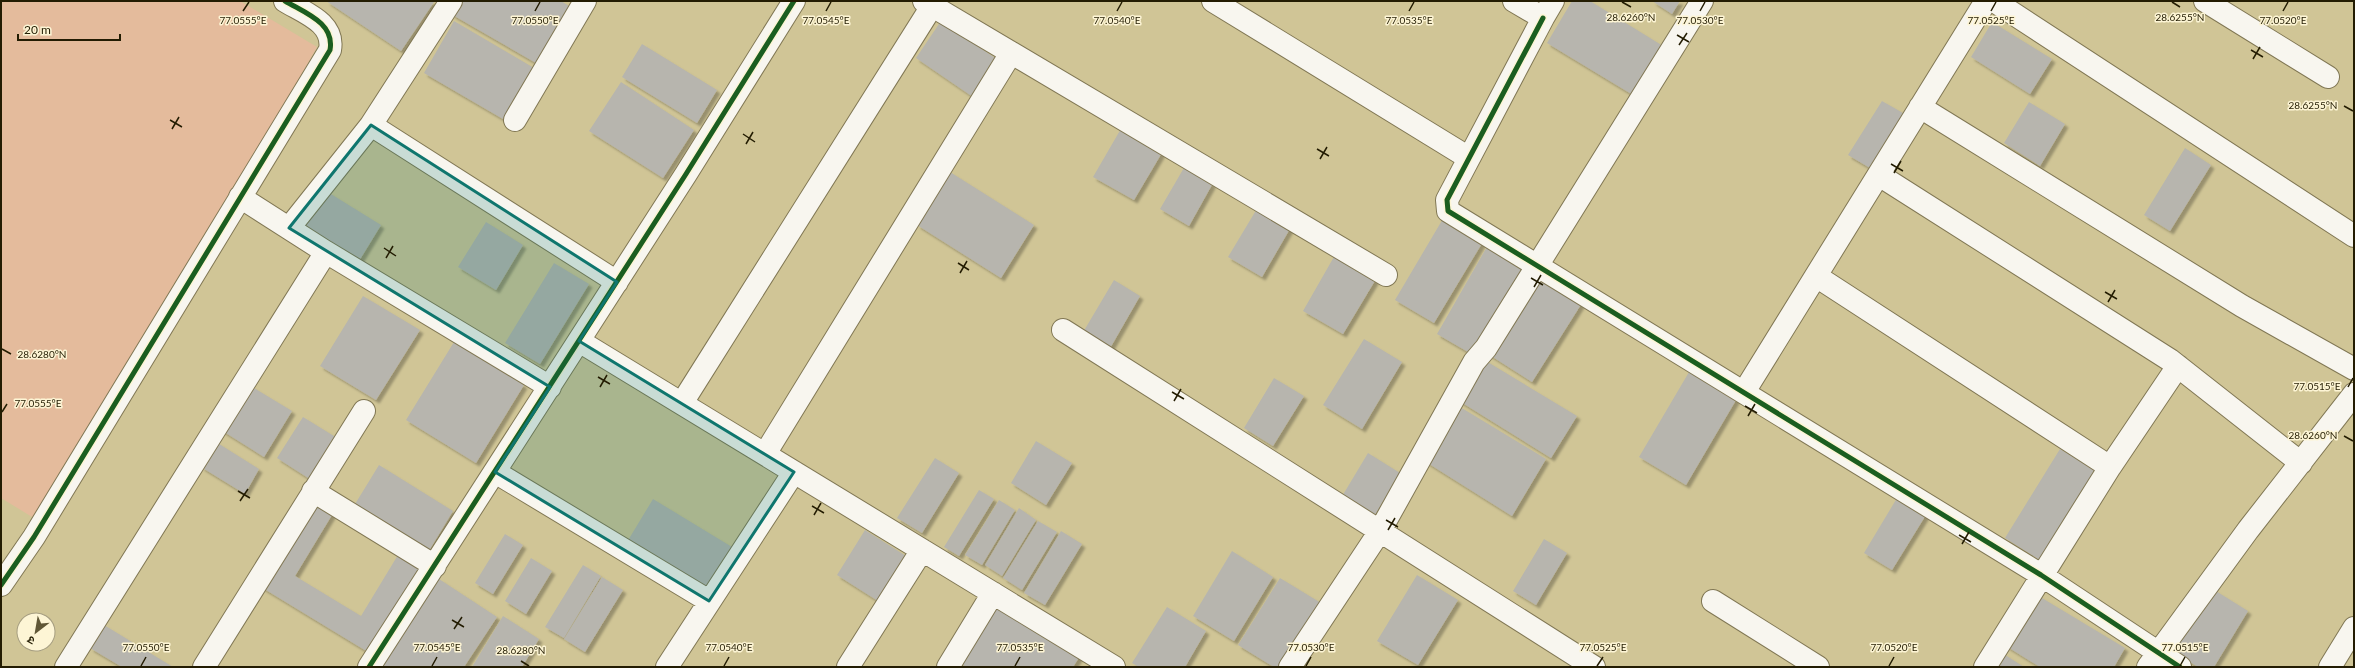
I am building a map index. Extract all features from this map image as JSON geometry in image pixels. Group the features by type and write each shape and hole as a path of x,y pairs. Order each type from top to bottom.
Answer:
{"street":[{"path":"1,585 38,530 330,50 332,40 324,25 285,1"},
{"path":"289,228 371,125 451,1"},
{"path":"516,120 586,1"},
{"path":"369,667 550,387 794,1"},
{"path":"1213,1 1469,158"},
{"path":"1514,1 1548,10 1447,200 1448,211 2041,575 2153,659 2180,667"},
{"path":"1290,667 1380,531 1474,362 1486,348 1536,265 1702,1"},
{"path":"1744,392 1986,1"},
{"path":"1994,1 2354,236"},
{"path":"2205,1 2328,77"},
{"path":"682,403 928,3 1386,275"},
{"path":"765,454 1011,53"},
{"path":"1920,107 2242,306 2354,369"},
{"path":"371,125 617,282"},
{"path":"1879,175 2178,366 2301,463"},
{"path":"240,197 326,252 550,387"},
{"path":"66,667 326,252"},
{"path":"1816,276 2110,467"},
{"path":"1064,330 1594,667"},
{"path":"579,341 993,593 1088,660 1114,667"},
{"path":"1985,667 2041,575 2110,467 2178,366"},
{"path":"2153,659 2248,530 2354,394"},
{"path":"204,667 364,411"},
{"path":"495,472 709,601"},
{"path":"667,667 794,472"},
{"path":"313,491 434,566"},
{"path":"848,667 922,550"},
{"path":"948,667 993,593"},
{"path":"1713,601 1818,667"},
{"path":"2330,667 2354,628"}],"highlighted area":[{"path":"371,125 617,282 579,341 794,472 709,601 495,472 550,387 289,228"}],"shaded area":[{"path":"1,1 240,1 317,47 47,526 1,498"}],"building":[{"path":"326,1 432,1 434,2 401,51"},
{"path":"459,1 561,1 569,6 536,63 451,14"},
{"path":"1572,1 1590,1 1663,46 1633,95 1547,43"},
{"path":"1652,1 1680,1 1672,14"},
{"path":"454,21 534,68 503,119 424,73"},
{"path":"941,21 998,60 973,97 916,58"},
{"path":"1992,22 2052,59 2030,94 1971,57"},
{"path":"642,44 717,90 697,123 622,77"},
{"path":"621,82 694,130 663,178 589,131"},
{"path":"1882,101 1903,113 1870,168 1848,155"},
{"path":"2029,102 2065,124 2040,166 2004,143"},
{"path":"1122,127 1163,151 1134,200 1093,177"},
{"path":"2185,148 2211,165 2170,231 2144,215"},
{"path":"1185,166 1213,183 1189,226 1160,209"},
{"path":"950,172 1034,225 1001,278 917,225"},
{"path":"326,191 381,225 359,261 304,227"},
{"path":"1258,207 1291,227 1262,277 1228,257"},
{"path":"1444,217 1484,240 1434,323 1395,300"},
{"path":"486,222 523,245 496,290 458,267"},
{"path":"1488,245 1526,267 1475,356 1437,334"},
{"path":"1335,255 1376,279 1343,334 1303,311"},
{"path":"554,263 589,284 540,364 505,343"},
{"path":"1538,275 1582,303 1532,382 1488,354"},
{"path":"1114,280 1140,296 1109,350 1082,334"},
{"path":"363,296 420,330 376,400 320,366"},
{"path":"1364,339 1402,362 1362,429 1323,405"},
{"path":"454,342 524,385 476,463 406,420"},
{"path":"1481,358 1577,416 1551,458 1456,399"},
{"path":"1692,367 1739,395 1686,485 1639,457"},
{"path":"1274,378 1304,396 1273,446 1244,428"},
{"path":"249,385 292,411 264,457 221,430"},
{"path":"1460,407 1546,459 1512,516 1426,462"},
{"path":"303,417 342,441 316,483 277,458"},
{"path":"1036,441 1072,463 1046,505 1011,483"},
{"path":"216,442 259,469 245,494 201,467"},
{"path":"2060,449 2098,472 2043,562 2005,538"},
{"path":"1368,453 1400,473 1373,518 1341,498"},
{"path":"935,458 959,473 922,533 897,518"},
{"path":"379,465 453,511 427,554 352,509"},
{"path":"979,490 994,499 959,556 944,547"},
{"path":"1900,493 1929,510 1892,570 1864,553"},
{"path":"315,498 335,510 295,576 361,616 401,550 422,563 368,652 261,587"},
{"path":"653,499 732,547 706,590 627,542"},
{"path":"999,500 1015,510 982,565 965,555"},
{"path":"1019,508 1036,520 1002,576 985,565"},
{"path":"1038,521 1057,532 1022,590 1003,578"},
{"path":"865,530 906,556 878,601 837,575"},
{"path":"1061,531 1082,544 1045,605 1024,593"},
{"path":"505,534 523,545 493,594 475,583"},
{"path":"1544,539 1567,553 1536,605 1513,591"},
{"path":"1232,551 1273,577 1234,641 1193,616"},
{"path":"531,558 552,571 526,614 505,601"},
{"path":"583,565 601,576 564,638 545,627"},
{"path":"1417,575 1458,600 1418,665 1377,641"},
{"path":"602,577 623,590 585,652 564,639"},
{"path":"1280,578 1321,603 1282,667 1274,667 1238,645"},
{"path":"439,579 497,617 464,667 381,667"},
{"path":"2211,588 2248,611 2214,667 2198,667 2172,651"},
{"path":"2037,595 2125,648 2114,667 2040,667 2006,646"},
{"path":"995,604 1080,656 1073,667 966,667 959,662"},
{"path":"1167,607 1206,631 1185,667 1139,667 1132,663"},
{"path":"503,616 539,639 522,667 472,667"},
{"path":"104,625 173,667 122,667 90,648"},
{"path":"2002,653 2024,667 1994,667"}],"cycle path":[{"path":"1,585 34,537 330,50 328,33 323,26 317,20 285,1"},
{"path":"369,667 686,174 794,1"},
{"path":"1543,18 1447,200 1448,211 2041,575 2180,667"}]}
